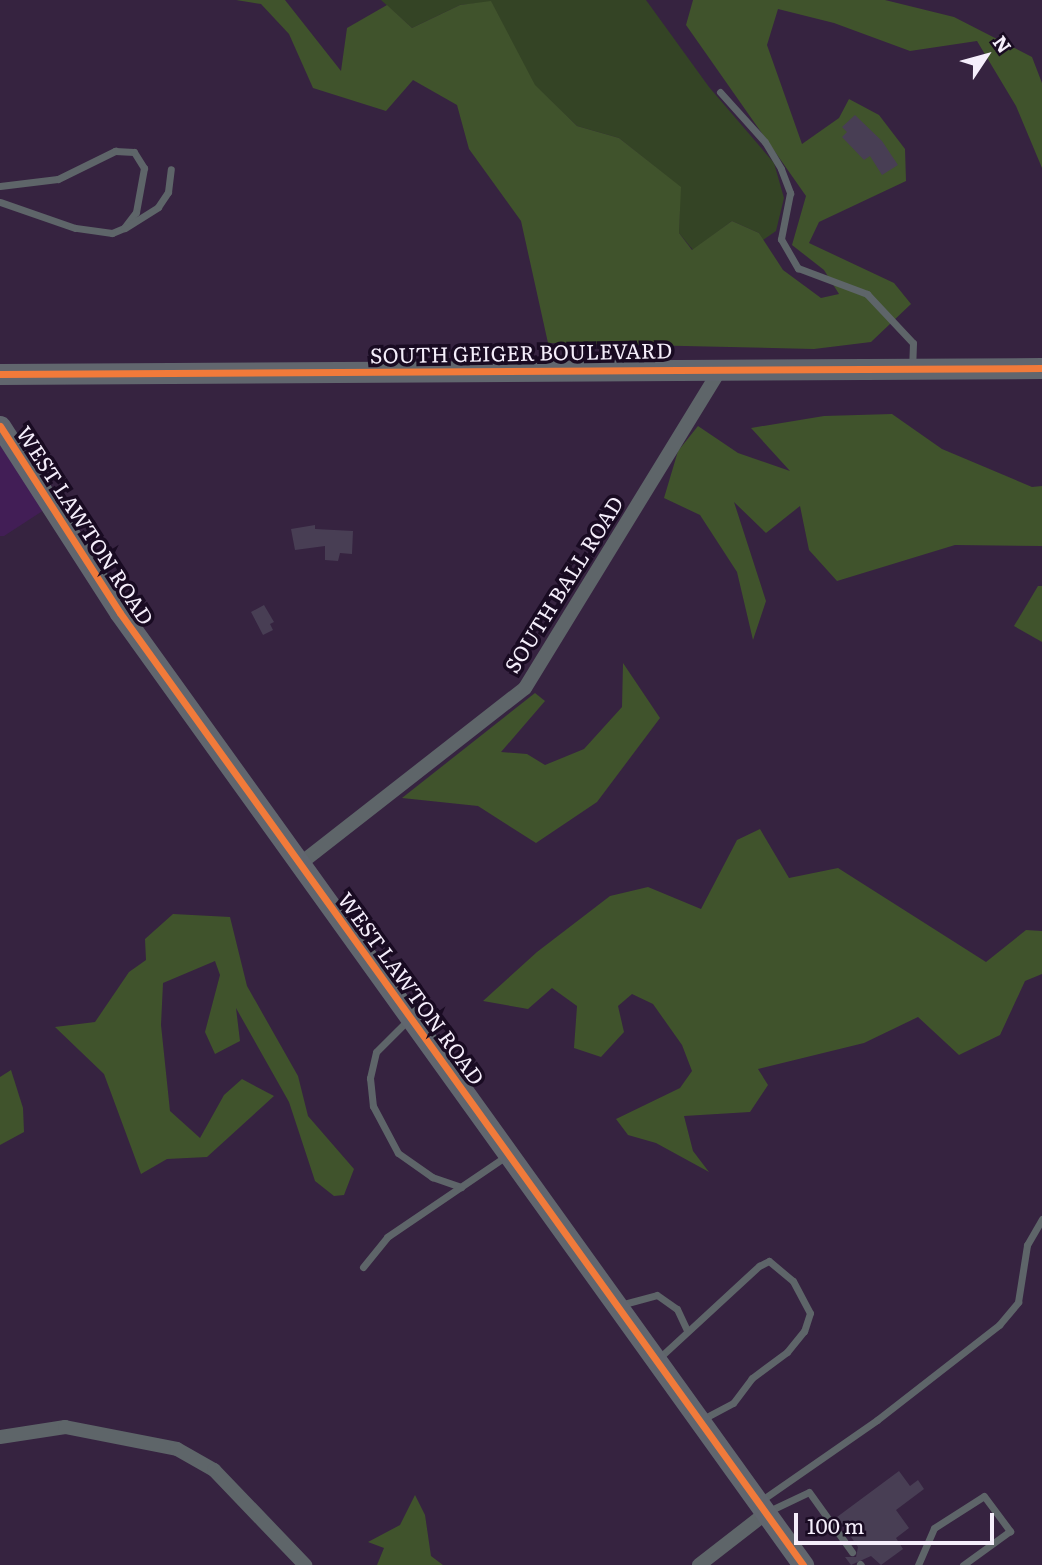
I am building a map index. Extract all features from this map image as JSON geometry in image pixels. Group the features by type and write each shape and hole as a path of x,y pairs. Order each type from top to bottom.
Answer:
{"street":[{"name":"SOUTH GEIGER BOULEVARD","path":"0,374 721,368 1042,369"},
{"name":"SOUTH BALL ROAD","path":"301,863 525,688 721,368"},
{"name":"WEST LAWTON ROAD","path":"0,426 120,613 803,1565"},
{"path":"0,1437 65,1427 177,1449 214,1470 305,1565"},
{"path":"699,1565 762,1508"}],"lane":[{"path":"720,92 765,142 781,169 790,193 781,239 798,268 867,294 913,343 912,369"},
{"path":"0,186 44,183 97,157 115,151 134,152 144,168 144,184 136,212 124,228"},
{"path":"0,202 91,232 112,233 158,207 168,192 171,169"},
{"path":"411,1018 376,1052 370,1078 373,1106 398,1153 432,1177 461,1187"},
{"path":"363,1267 387,1237 509,1154"},
{"path":"762,1508 999,1325 1018,1302 1027,1245 1042,1219"},
{"path":"657,1360 687,1330 769,1261 793,1281 810,1313 804,1331 788,1352 752,1377 733,1403 700,1420"},
{"path":"618,1306 657,1295 677,1309 687,1330"},
{"path":"762,1508 809,1492 852,1552"},
{"path":"918,1565 923,1561 934,1528 984,1496 1010,1531 963,1565"}],"shaded area":[{"path":"0,445 44,510 4,536 0,536"}],"green space":[{"path":"236,0 285,0 341,71 347,28 387,5 412,28 460,5 491,1 535,85 577,126 619,138 681,187 679,233 692,250 732,221 759,233 783,270 821,298 839,294 824,270 792,245 806,196 686,25 693,0 885,0 954,17 1032,57 1042,83 1042,168 1016,106 977,41 910,51 834,23 778,9 767,45 802,144 839,118 849,99 879,115 905,149 906,181 819,222 809,243 894,283 911,304 871,342 814,349 548,343 521,221 469,149 457,105 413,80 386,111 313,88 289,34 261,4"},
{"path":"381,0 646,0 709,87 774,163 784,198 776,231 763,240 759,233 732,221 693,250 679,233 680,187 619,138 577,126 534,85 491,2 460,5 412,28"},
{"path":"892,414 942,449 1032,487 1042,486 1042,546 955,545 837,581 809,550 800,506 766,533 734,502 766,601 753,640 737,572 700,515 664,498 678,451 698,426 738,453 790,471 751,428 824,416"},
{"path":"1038,586 1042,586 1042,642 1014,626"},
{"path":"623,663 660,718 597,802 536,843 478,806 402,798 535,693 545,701 501,752 527,754 545,765 584,749 622,707"},
{"path":"760,829 789,878 838,868 986,962 1026,930 1042,931 1042,974 1025,981 1000,1035 959,1055 918,1017 864,1043 758,1069 768,1085 750,1112 684,1116 693,1151 709,1172 656,1143 628,1135 616,1119 680,1088 692,1071 682,1045 653,1004 632,994 618,1006 624,1032 601,1057 574,1048 577,1006 552,988 528,1009 483,1001 537,952 610,896 648,887 701,909 737,840"},
{"path":"173,914 230,917 247,986 298,1076 308,1116 354,1169 344,1195 334,1196 315,1181 289,1102 236,1008 240,1041 215,1054 205,1032 220,975 215,961 163,983 161,1025 170,1111 200,1138 224,1095 242,1079 274,1096 207,1157 167,1159 141,1174 104,1074 55,1027 95,1022 129,972 146,960 145,939"},
{"path":"11,1070 23,1108 24,1132 0,1145 0,1077"},
{"path":"415,1495 425,1515 431,1556 443,1565 377,1565 384,1548 368,1542 400,1525"}],"building":[{"path":"855,115 882,141 898,165 882,175 870,156 864,160 842,137 847,132 842,127"},
{"path":"315,525 315,529 353,531 352,554 340,553 338,561 325,560 325,546 295,550 291,529"},
{"path":"264,605 274,622 270,624 273,630 263,635 251,612"},
{"path":"899,1471 910,1486 918,1480 924,1489 896,1510 909,1528 896,1538 903,1549 881,1565 871,1556 851,1565 845,1557 856,1557 858,1547 837,1517"}],"cycle path":[{"path":"0,374 1042,368"},
{"path":"0,426 120,613 803,1565"}]}
